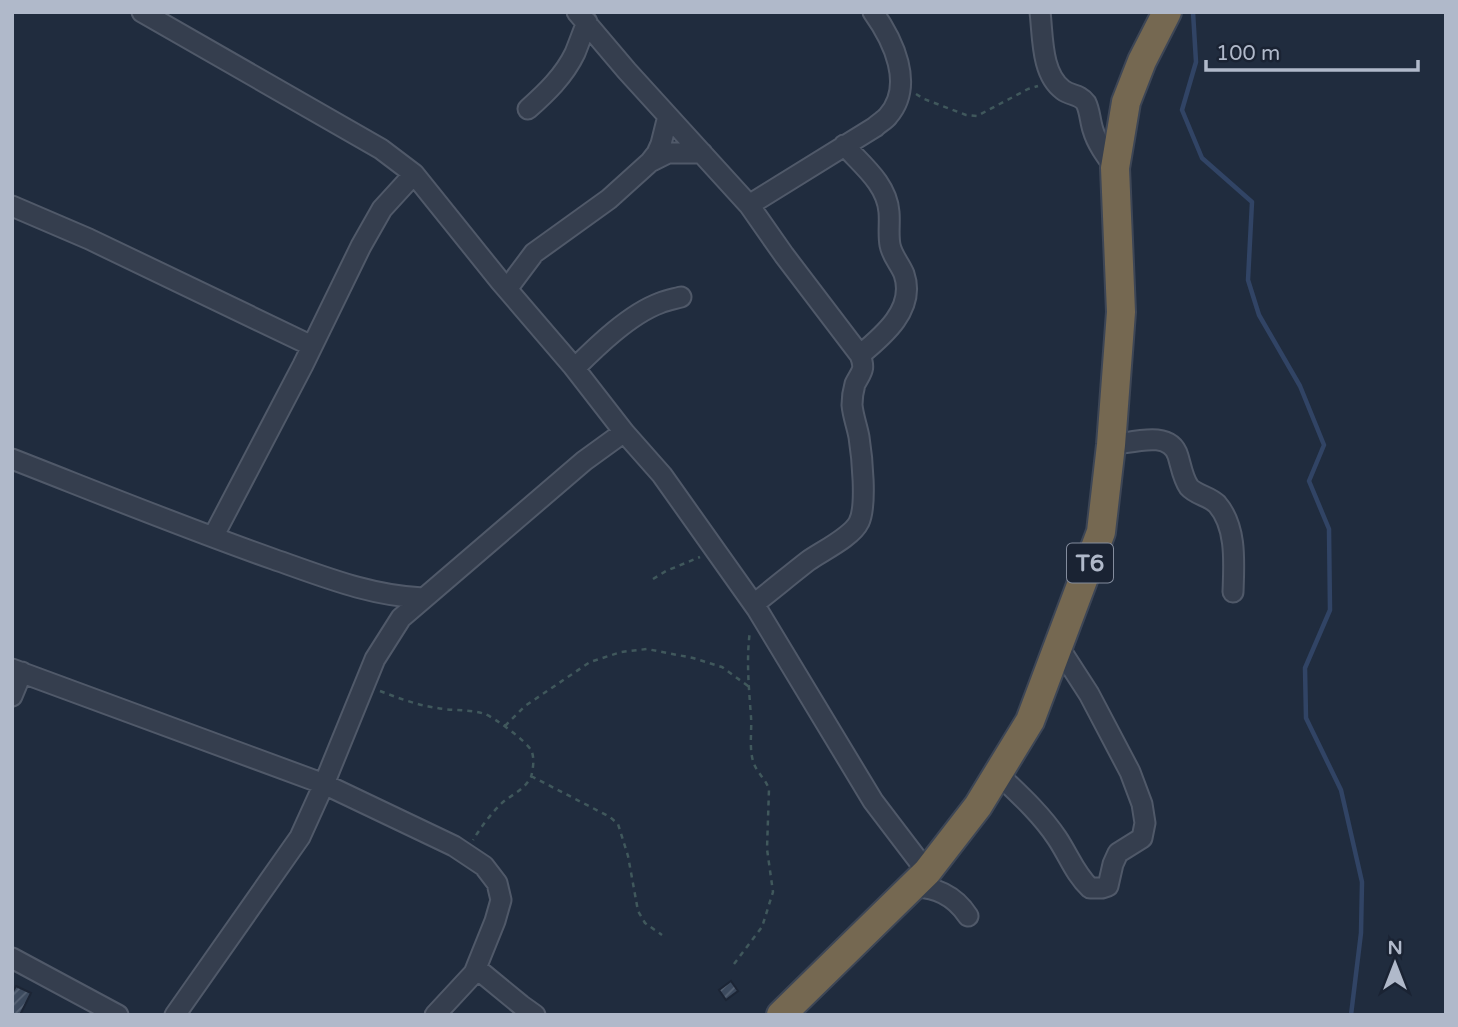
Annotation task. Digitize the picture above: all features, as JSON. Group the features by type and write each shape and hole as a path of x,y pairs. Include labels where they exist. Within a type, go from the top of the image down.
{"highway":[{"name":"T6","path":"781,1015 918,880 978,807 1030,721 1101,532 1121,312 1115,168 1126,102 1142,61 1165,15"}],"street":[{"path":"142,12 381,149 414,174 662,475 755,607 873,801 920,887 948,896 962,907 968,916"},
{"path":"749,205 875,127 894,107 901,73 892,44 873,12"},
{"path":"1040,12 1045,54 1054,80 1063,90 1084,100 1094,133 1115,168"},
{"path":"528,109 546,94 575,54 582,17"},
{"path":"582,17 749,205 860,355 863,369 855,386 852,405 862,470 859,522 851,532 808,562 755,607"},
{"path":"507,289 534,253 609,199 650,162 661,144 668,116"},
{"path":"844,145 878,183 886,198 891,250 906,284 906,296 900,313 880,338 860,355"},
{"path":"650,162 668,153 702,153"},
{"path":"213,537 361,246 382,209 414,174"},
{"path":"12,206 89,239 312,346"},
{"path":"575,368 613,332 638,315 658,304 681,297"},
{"path":"175,1015 300,837 375,659 401,618 584,461 624,432"},
{"path":"1111,445 1158,440 1171,444 1177,451 1188,486 1217,505 1229,526 1232,536 1233,592"},
{"path":"12,459 213,537 374,593 423,598"},
{"path":"374,593 390,611 393,629"},
{"path":"998,775 1031,805 1058,839 1080,879 1090,888 1108,886 1118,853 1142,838 1145,823 1142,804 1130,772 1089,694 1058,646"},
{"path":"12,696 17,671 324,784 454,845 484,866 497,883 500,900 495,921 474,973 435,1015"},
{"path":"12,958 118,1015"},
{"path":"476,968 535,1015"}],"path":[{"path":"900,83 924,99 966,115 977,116 1028,89 1054,80"},
{"path":"653,579 714,551"},
{"path":"734,964 762,927 773,892 767,849 770,796 766,781 757,770 751,754 748,655 755,607"},
{"path":"505,726 526,706 590,662 621,652 647,649 693,658 722,667 748,686"},
{"path":"364,685 400,699 436,708 486,715 505,726 532,751 531,776 523,788 502,803 488,819 466,853"},
{"path":"531,776 610,817 618,824 632,869 638,911 645,923 662,935"}],"building":[{"path":"731,981 738,991 726,1000 719,990"},
{"path":"16,986 31,993 20,1015 12,1015 12,993"}],"waterway":[{"path":"1193,12 1196,62 1182,110 1202,158 1252,202 1248,280 1259,315 1300,386 1324,445 1309,481 1329,529 1330,610 1305,668 1306,718 1341,790 1362,882 1361,933 1351,1015"}]}
